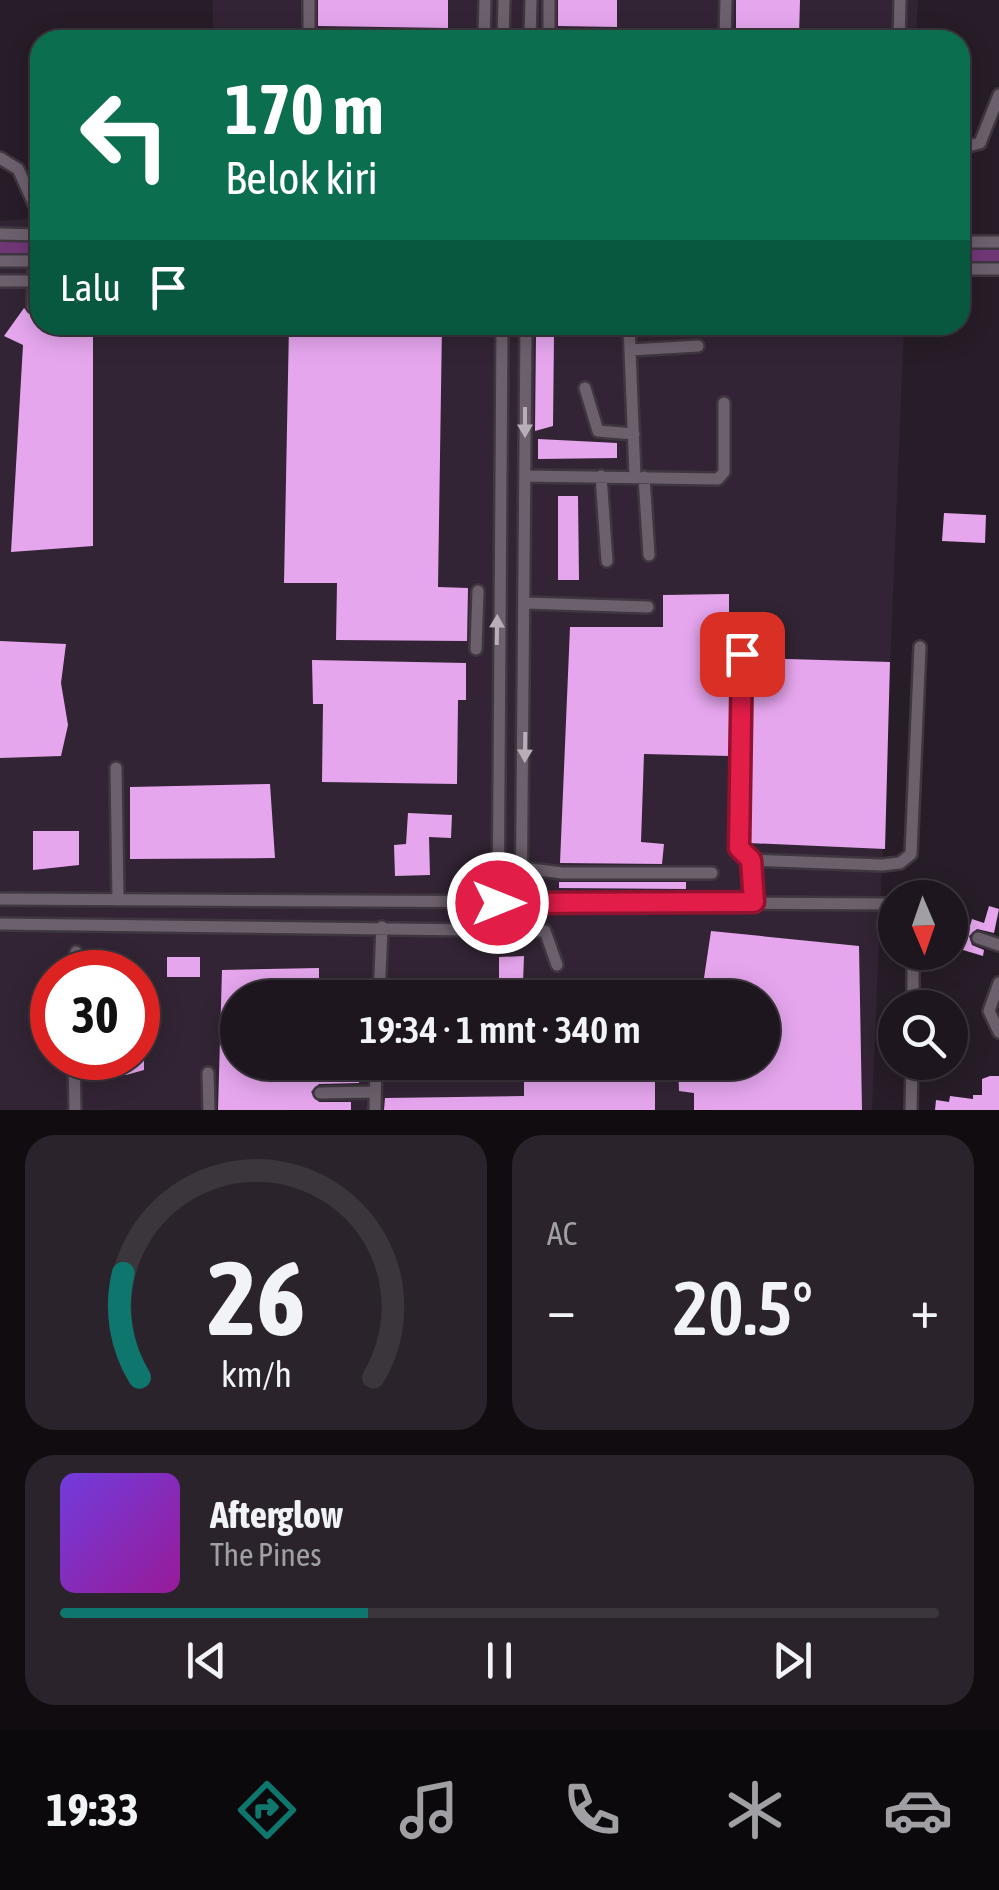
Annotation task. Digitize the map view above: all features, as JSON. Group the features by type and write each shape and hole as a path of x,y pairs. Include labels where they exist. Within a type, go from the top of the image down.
{"street":[{"path":"309,0 309,30"},
{"path":"484,30 485,0"},
{"path":"504,0 504,30"},
{"path":"530,30 531,0"},
{"path":"549,0 549,30"},
{"path":"725,30 726,0"},
{"path":"898,30 900,0"},
{"path":"970,146 980,143 999,94"},
{"path":"0,158 18,170 30,196"},
{"path":"0,234 30,235"},
{"path":"970,242 999,242"},
{"path":"0,260 30,261"},
{"path":"970,269 999,270"},
{"path":"0,282 30,280"},
{"path":"498,931 502,335"},
{"path":"521,931 526,335"},
{"path":"630,335 634,434 648,555"},
{"path":"631,350 698,346"},
{"path":"585,388 598,431 634,434"},
{"path":"525,476 722,476 724,403"},
{"path":"601,476 607,561"},
{"path":"476,648 478,591"},
{"path":"526,603 648,607"},
{"path":"742,654 739,848 751,860 808,866 882,865 907,860 920,648"},
{"path":"116,768 118,900"},
{"path":"751,860 754,902"},
{"path":"523,868 582,874 712,872"},
{"path":"0,899 878,904"},
{"path":"0,924 545,931 557,965"},
{"path":"380,980 382,927"},
{"path":"978,938 999,945"},
{"path":"999,982 989,1011 999,1032"},
{"path":"208,1072 209,1110"},
{"path":"74,1080 75,1110"},
{"path":"375,1080 375,1110"},
{"path":"912,1080 912,1110"},
{"path":"320,1092 375,1092"}],"shaded area":[{"path":"213,0 918,0 916,30 213,30"},
{"path":"30,219 30,335 904,335 881,880 878,880 872,1110 0,1110 0,221"}],"building":[{"path":"318,0 448,0 448,28 318,26"},
{"path":"558,0 617,0 617,27 558,26"},
{"path":"736,0 800,0 799,30 736,30"},
{"path":"24,308 30,314 30,335 93,335 93,546 11,552 23,345 4,336"},
{"path":"289,335 442,335 438,587 468,588 467,641 336,640 337,583 284,583"},
{"path":"536,335 554,335 553,426 535,431"},
{"path":"538,439 617,443 617,458 538,459"},
{"path":"558,496 578,496 579,580 558,580"},
{"path":"944,513 986,515 985,543 942,541"},
{"path":"729,594 729,756 644,754 641,842 664,844 662,864 560,863 570,627 663,627 663,595"},
{"path":"0,641 66,644 61,683 68,725 61,756 0,758"},
{"path":"751,658 890,662 885,849 748,843"},
{"path":"312,660 466,663 466,700 458,700 457,784 322,782 323,704 313,704"},
{"path":"270,784 275,858 130,859 130,787"},
{"path":"408,813 452,815 451,838 429,837 430,875 395,876 394,845 406,844"},
{"path":"33,831 79,831 79,865 33,870"},
{"path":"559,882 686,882 686,889 559,888"},
{"path":"989,906 999,909 994,933 977,929 969,936 972,945 984,950 983,956 968,952 968,933 972,919 984,923"},
{"path":"711,931 859,946 862,1110 694,1110 694,1093 679,1091 679,1080 780,1080 780,980 704,980"},
{"path":"524,956 523,980 499,980 499,957"},
{"path":"167,957 200,957 200,977 167,977"},
{"path":"319,968 319,980 222,980 222,970"},
{"path":"220,1040 220,1080 359,1080 319,1084 311,1092 319,1102 351,1102 351,1110 218,1110"},
{"path":"999,1076 999,1110 935,1110 936,1100 949,1102 950,1096 973,1099 973,1095 982,1095 982,1079"},
{"path":"524,1080 655,1080 655,1110 384,1110 385,1098 524,1096"}],"waterway":[{"path":"0,246 30,246"},
{"path":"970,255 999,255"}],"route":[{"path":"498,903 754,902 751,860 739,848 742,654"}]}
